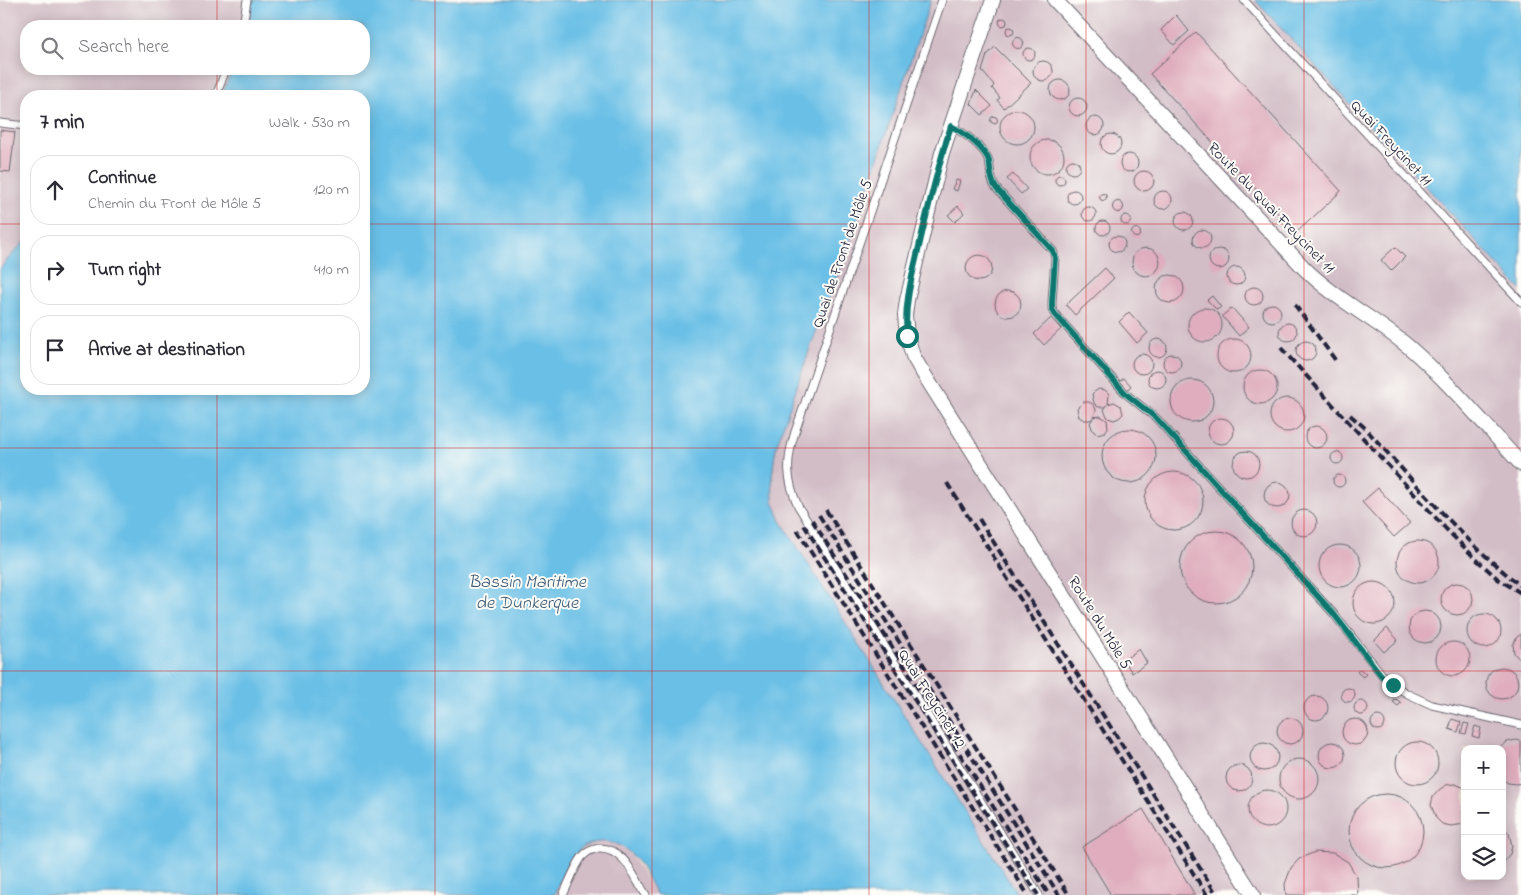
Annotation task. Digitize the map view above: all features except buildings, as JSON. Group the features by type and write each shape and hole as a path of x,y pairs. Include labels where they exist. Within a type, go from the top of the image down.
{"street":[{"name":"Route du Môle 5","path":"993,0 939,162 906,308 907,336 913,356 920,368 1253,895"},
{"name":"Route du Quai Freycinet 11","path":"1055,0 1304,268 1331,292 1395,335 1424,361 1521,464"}],"lane":[{"path":"244,20 247,0"},
{"name":"Quai de Front de Môle 5","path":"804,516 793,494 788,473 790,449 942,0"},
{"name":"Quai Freycinet 11","path":"1244,0 1521,302"},
{"path":"218,90 224,75"},
{"path":"0,122 20,125"},
{"path":"951,126 964,133 985,153 996,188 1053,251 1055,258 1052,306 1055,314 1126,394 1156,418 1333,613 1387,681 1408,694 1432,705 1521,725"},
{"name":"Quai Freycinet 12","path":"804,516 1039,895"},
{"path":"564,895 584,854 592,850 606,849 620,855 646,895"}],"shaded area":[{"path":"0,0 252,0 249,20 20,20 20,75 230,75 224,90 20,90 20,246 0,269"},
{"path":"931,0 1255,0 1521,290 1521,895 1018,895 781,521 773,501 772,475 776,447 853,232"},
{"path":"596,842 618,845 629,853 657,895 554,895 571,859 582,847"}],"water":[{"name":"Bassin Maritime de Dunkerque","path":"252,0 931,0 853,232 776,447 772,475 773,501 781,521 1018,895 657,895 630,853 617,845 602,842 587,845 571,858 554,895 0,895 0,269 20,246 20,395 370,395 370,90 224,90 230,75 370,75 370,20 249,20"},
{"path":"1255,0 1521,0 1521,290"}],"railway":[{"path":"1295,305 1336,361"},
{"path":"1281,348 1446,529 1498,579 1521,593"},
{"path":"1350,415 1363,426 1459,530 1521,586"},
{"path":"947,483 1207,895"},
{"path":"826,510 1069,895"},
{"path":"819,515 1059,895"},
{"path":"979,519 1217,895"},
{"path":"812,520 1049,895"},
{"path":"804,525 1038,895"},
{"path":"797,530 1028,895"}],"route":[{"path":"907,336 906,308 908,292 939,162 951,126 964,133 985,153 993,184 1053,251 1055,258 1052,309 1055,314 1126,394 1156,418 1333,613 1381,675 1393,685"}]}
